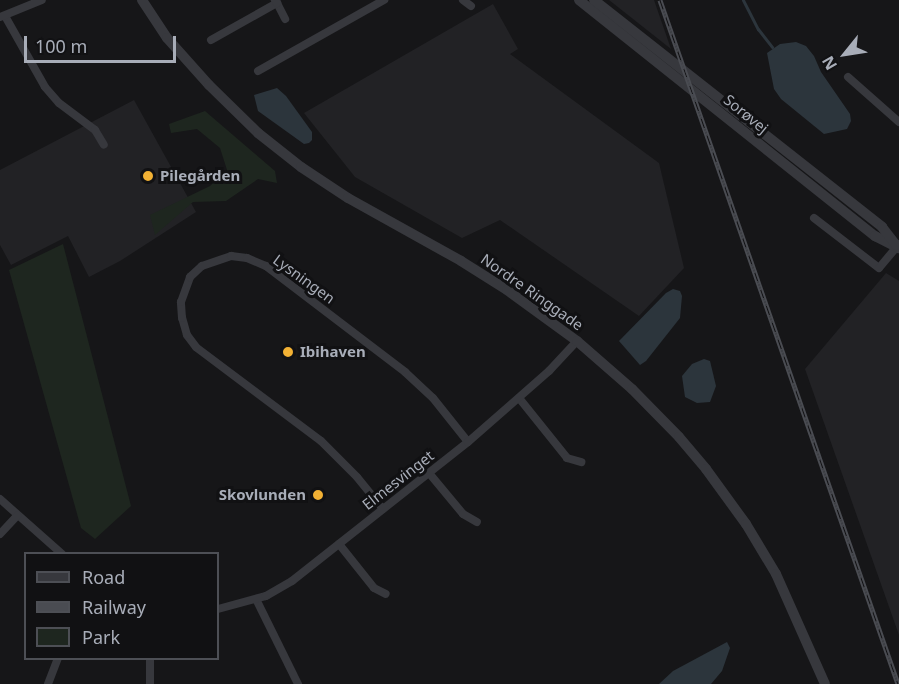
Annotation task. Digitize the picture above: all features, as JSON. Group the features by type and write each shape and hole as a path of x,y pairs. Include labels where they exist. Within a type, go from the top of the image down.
{"street":[{"path":"42,0 2,17 45,87 60,103 95,130 104,145"},
{"name":"Nordre Ringgade","path":"142,0 167,38 209,85 258,133 301,167 348,198 461,261 577,341 640,397 706,469 746,524 776,574 825,684"},
{"path":"258,71 384,0"},
{"path":"463,0 471,6"},
{"name":"Sorøvej","path":"579,0 874,236 898,246"},
{"name":"Sorøvej","path":"594,0 882,227 898,246"},
{"path":"211,40 276,2 285,19"},
{"path":"848,77 899,122"},
{"path":"814,218 879,268 898,246"},
{"name":"Lysningen","path":"383,509 357,477 321,441 196,347 183,321 181,302 190,277 202,266 231,256 247,258 266,266 405,372 433,398 468,442"},
{"name":"Elmesvinget","path":"219,609 256,599 292,581 468,442 549,371 577,341"},
{"path":"519,398 567,458 581,462"},
{"path":"429,472 463,514 477,522"},
{"path":"0,499 60,552"},
{"path":"0,534 17,516"},
{"path":"339,544 374,588 386,594"},
{"path":"256,599 298,684"},
{"path":"48,684 57,660"},
{"path":"150,660 150,684"}],"shaded area":[{"path":"609,0 654,0 671,49"},
{"path":"493,4 518,49 510,54 659,163 684,268 639,316 500,220 462,238 355,177 304,113"},
{"path":"796,42 806,46 814,56 821,72 850,114 851,121 847,129 824,134 781,99 774,89 767,53 780,44"},
{"path":"277,88 286,96 312,132 312,140 309,143 304,144 258,111 254,95"},
{"path":"134,100 196,212 120,261 89,277 68,236 11,265 0,245 0,170"},
{"path":"886,273 899,281 899,635 805,369"},
{"path":"673,289 680,291 682,296 680,318 646,361 640,365 619,341 666,293"},
{"path":"704,359 710,361 716,386 710,402 697,403 685,397 682,376 692,364"},
{"path":"727,642 730,648 722,671 711,684 659,684 673,671"}],"green space":[{"path":"205,111 275,171 277,183 258,179 226,201 193,202 155,235 150,215 210,186 227,170 220,148 197,129 171,133 169,124"},
{"path":"63,244 131,506 95,539 81,528 9,270"}],"waterway":[{"path":"743,0 758,29 772,47"}],"railway":[{"path":"660,0 898,684"}],"place":[{"name":"Pilegården","path":"148,176"},
{"name":"Ibihaven","path":"288,352"},
{"name":"Skovlunden","path":"318,495"}]}
